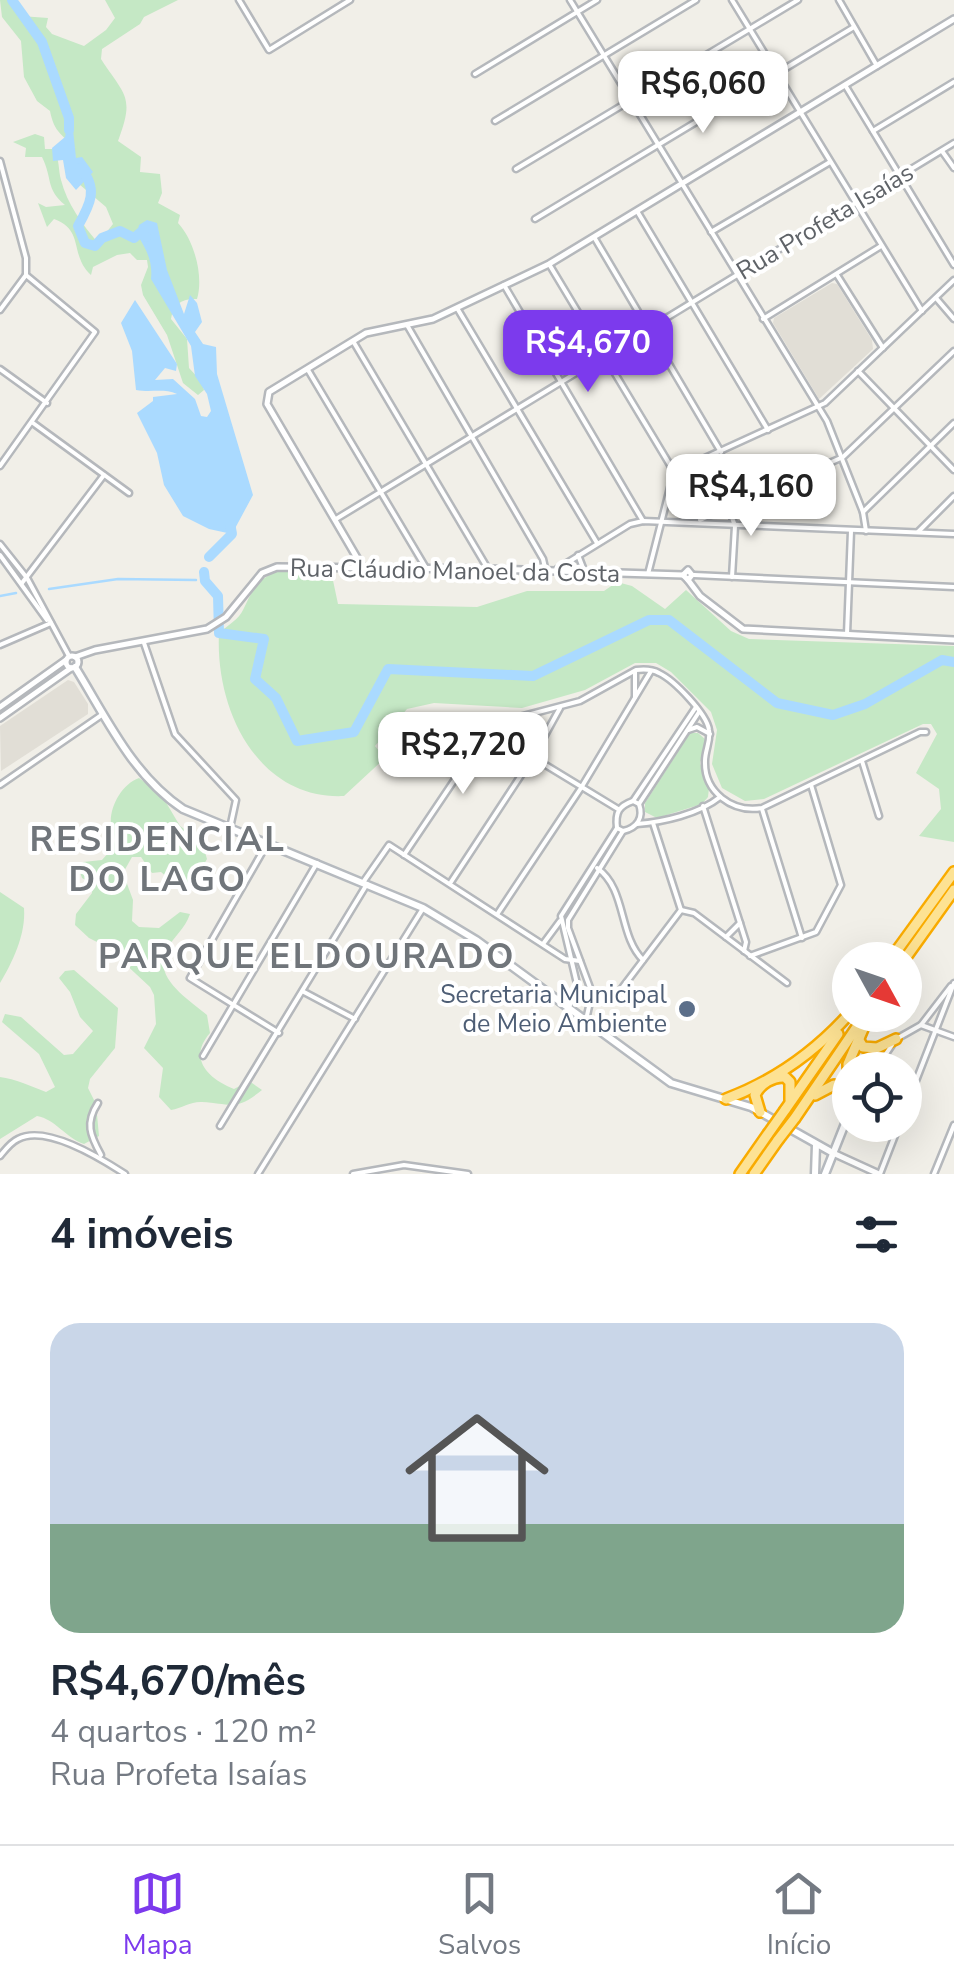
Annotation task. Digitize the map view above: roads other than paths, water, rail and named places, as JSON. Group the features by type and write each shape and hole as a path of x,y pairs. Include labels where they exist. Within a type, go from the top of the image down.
{"highway":[{"path":"903,942 954,872"},
{"path":"917,942 954,890"},
{"path":"726,1099 815,1050 832,1032"},
{"path":"740,1174 838,1032"},
{"path":"754,1174 856,1032"},
{"path":"854,1052 861,1032"},
{"path":"858,1039 872,1049 896,1038"},
{"path":"743,1104 762,1085 785,1077 792,1086 787,1107"},
{"path":"802,1108 820,1090 832,1085"},
{"path":"743,1092 743,1104"},
{"path":"755,1095 760,1112"}],"main road":[{"path":"73,667 134,762 157,790 195,815 423,908 476,940 671,1083 743,1104 833,1153"},
{"path":"816,1144 832,1139"},
{"path":"825,1174 837,1142"},
{"path":"815,1174 816,1144"}],"street":[{"path":"240,0 269,50 350,0"},
{"path":"570,0 827,421 863,512 866,531"},
{"path":"475,74 597,0"},
{"path":"495,121 696,0"},
{"path":"732,0 922,311"},
{"path":"516,169 798,0"},
{"path":"840,0 876,66"},
{"path":"363,568 266,404 269,392 378,328 406,325 457,308 549,264 954,19"},
{"path":"535,218 854,27"},
{"path":"873,131 954,82"},
{"path":"845,85 954,266"},
{"name":"Rua Profeta Isaías","path":"336,518 954,143"},
{"path":"942,150 954,168"},
{"path":"0,161 26,258 26,275 0,310"},
{"path":"711,232 830,162"},
{"path":"636,212 769,430"},
{"path":"594,237 721,452"},
{"path":"763,319 881,246"},
{"path":"549,264 674,472 648,574"},
{"path":"836,274 883,348"},
{"path":"0,466 95,336 92,326 26,275"},
{"path":"674,472 829,400 954,280"},
{"path":"504,286 643,521"},
{"path":"936,298 954,319"},
{"path":"457,308 597,543"},
{"path":"406,325 548,573 630,524 643,521 707,520 735,526 954,534"},
{"path":"353,341 488,569"},
{"path":"707,520 728,506 843,457 954,351"},
{"path":"0,368 48,403"},
{"path":"306,368 426,568"},
{"path":"858,371 954,470"},
{"path":"33,423 130,493"},
{"path":"863,512 954,424"},
{"path":"22,583 104,475"},
{"path":"918,532 954,496"},
{"path":"728,506 735,526 732,576"},
{"path":"847,634 851,531"},
{"path":"0,544 27,578 50,624"},
{"path":"0,555 70,658 78,662 0,718"},
{"path":"578,555 585,573"},
{"name":"Rua Cláudio Manoel da Costa","path":"70,658 207,629 226,617 262,573 277,567 732,576 954,587"},
{"path":"689,577 700,596 743,629 954,640"},
{"path":"0,645 50,624"},
{"path":"144,641 175,734 236,800 230,828"},
{"path":"0,708 70,658"},
{"path":"634,702 636,670"},
{"path":"404,855 488,730 504,721 580,702 636,670 652,670 664,676 698,709 710,734 706,771 711,786 720,797 739,808 762,808 926,732"},
{"path":"498,913 581,788 652,670"},
{"path":"450,883 533,757 560,708"},
{"path":"488,730 618,809 636,803 698,709"},
{"path":"637,824 640,817 636,803 698,709"},
{"path":"0,784 104,713"},
{"path":"542,714 550,728"},
{"path":"504,721 509,742"},
{"path":"684,733 693,726 710,734"},
{"path":"862,761 879,816"},
{"path":"750,956 816,932 842,885 811,785"},
{"path":"543,944 624,832 637,824 653,823 720,797"},
{"path":"704,806 746,942 744,951"},
{"path":"762,808 802,938"},
{"path":"585,1021 592,1002 589,984 568,920 617,828 618,809"},
{"path":"640,817 653,823 681,910"},
{"path":"617,828 624,832"},
{"path":"267,844 190,978 279,1034"},
{"path":"220,1126 279,1034 388,845 572,962 580,961"},
{"path":"203,1056 317,863"},
{"path":"596,868 612,883 632,944 643,960"},
{"path":"258,1174 423,908"},
{"path":"681,910 694,913 787,983"},
{"path":"616,996 681,910"},
{"path":"560,921 577,991 568,1008"},
{"path":"726,938 740,923"},
{"path":"559,954 576,950"},
{"path":"766,968 767,950"},
{"path":"922,1024 954,983"},
{"path":"922,1066 954,983"},
{"path":"577,991 592,1002"},
{"path":"304,992 355,1020"},
{"path":"922,1025 954,1037"},
{"path":"887,1052 896,1038 908,1032"},
{"path":"98,1103 89,1125 103,1160"},
{"path":"934,1174 954,1125"},
{"path":"0,1156 18,1138 56,1140 125,1174"},
{"path":"833,1153 879,1174 892,1142"},
{"path":"353,1174 404,1165 468,1174"}],"water":[{"path":"69,118 76,158 82,157 93,172 76,190 66,178 63,160 53,161 52,148 65,137"},
{"path":"147,220 157,223 167,270 184,314 190,295 197,303 202,322 195,332 203,344 216,347 217,374 253,495 232,534 209,529 183,516 164,485 157,453 137,413 153,397 177,394 136,390 132,351 121,323 135,300 177,364 176,371 165,368 155,380 173,379 195,399 201,416 207,417 211,411 207,394 195,376 191,346 151,279 150,261 137,234 139,225"}],"waterway":[{"path":"12,0 42,42 69,118 69,130"},
{"path":"80,168 91,190 78,226 85,243 95,246 102,238 120,231 134,238 141,232 146,237"},
{"path":"209,557 232,534 230,523"},
{"path":"204,572 205,581 218,596 219,633 264,639 255,679 276,698 297,741 354,732 388,669 533,676 649,620 669,620 777,703 833,715 865,704 942,660 954,662"},
{"path":"49,589 118,579 196,580"},
{"path":"0,596 16,593"}],"place":[{"name":"Secretaria Municipal de Meio Ambiente","path":"687,1009"}],"district":[{"name":"RESIDENCIAL DO LAGO","path":"158,859"},
{"name":"PARQUE ELDOURADO","path":"307,956"}]}
